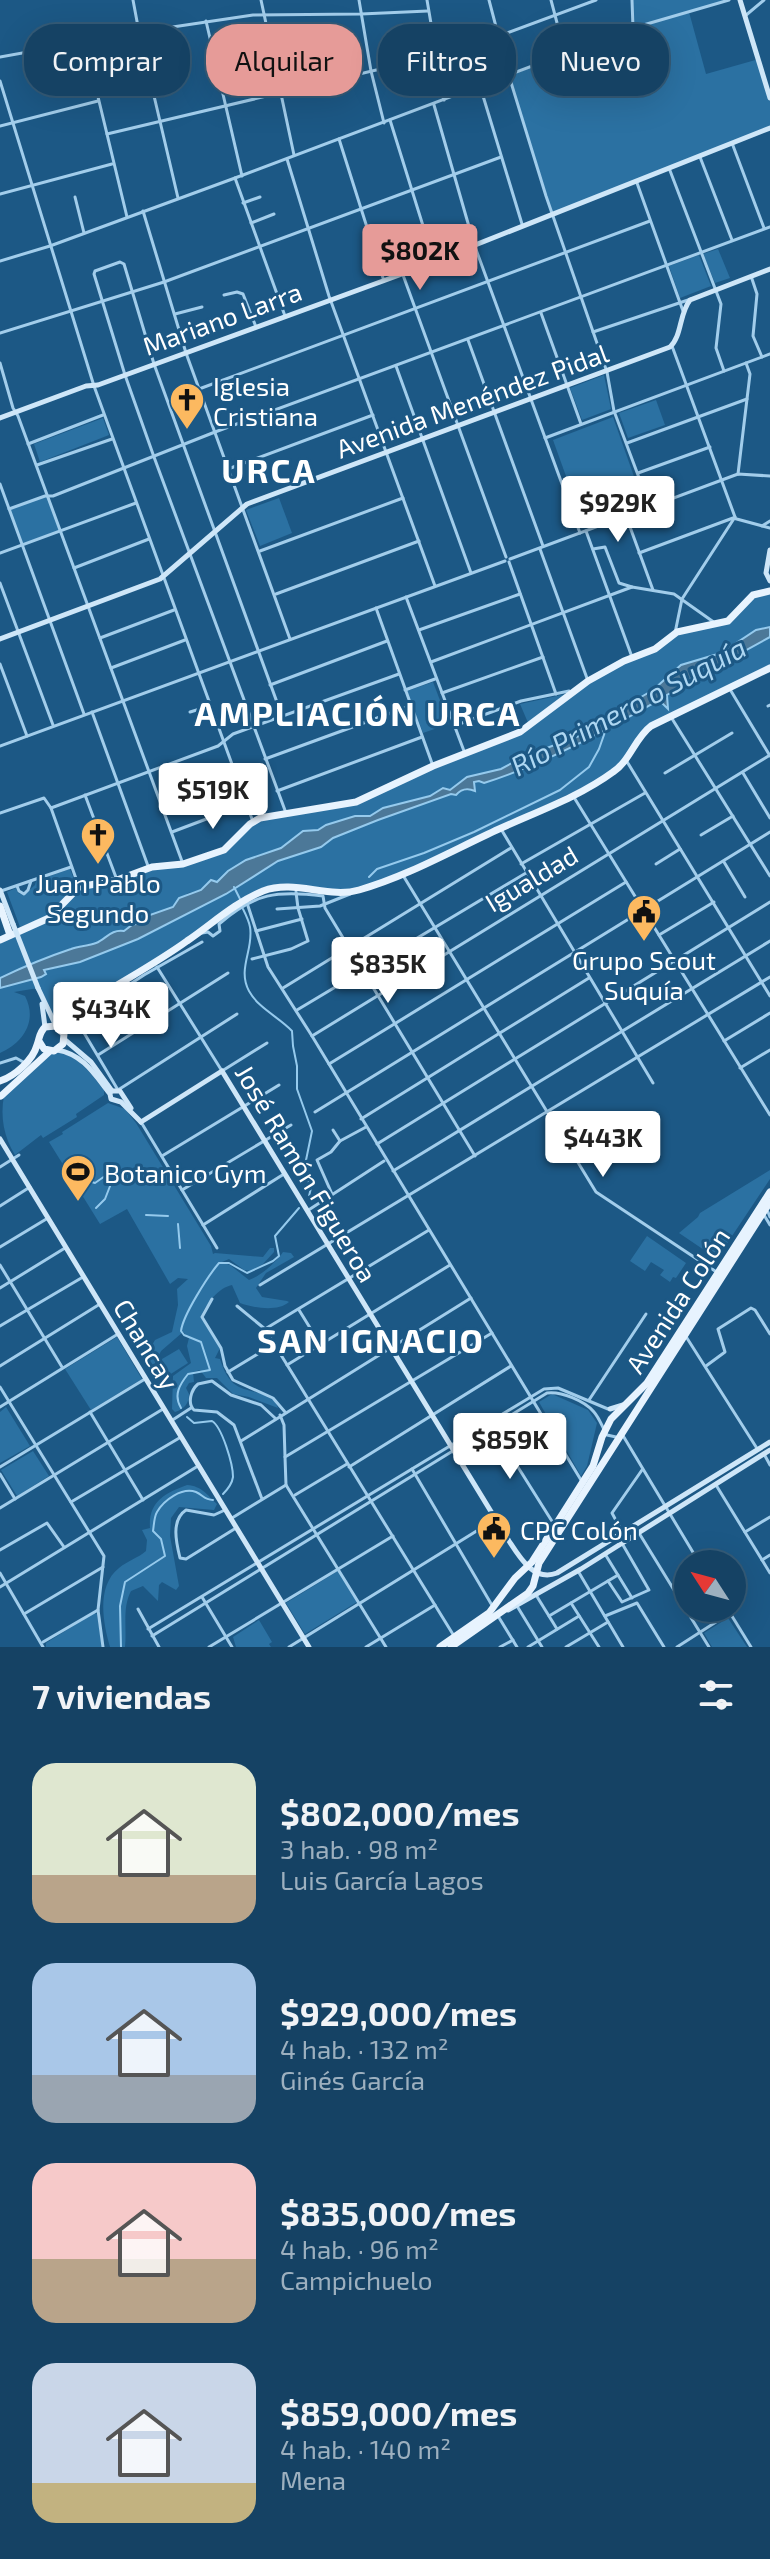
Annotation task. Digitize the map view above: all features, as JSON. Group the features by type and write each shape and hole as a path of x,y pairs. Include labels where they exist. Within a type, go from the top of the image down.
{"main road":[{"path":"740,0 768,78 770,98"},
{"name":"Mariano Larra","path":"0,418 384,281 770,128"},
{"path":"672,346 683,311 693,298 770,269"},
{"name":"Avenida Menéndez Pidal","path":"0,639 163,578 242,506 672,346"},
{"path":"770,550 766,573 770,581"},
{"path":"0,940 49,918 79,887 117,880 148,868 183,864 224,850 253,821 356,802 433,766 525,729 588,681 632,657 655,649 675,633 728,621 753,595 770,591"},
{"path":"0,1081 8,1078 34,1053 40,1031 45,1027 58,1027 74,1012 156,965 220,916 264,891 280,887 357,891 401,874 573,795 611,774 646,730 770,668"},
{"path":"0,890 6,923 64,1039 91,1062 141,1122"},
{"path":"0,906 10,935"},
{"path":"38,988 45,1027"},
{"path":"0,1097 64,1039"},
{"path":"39,1041 44,1049 71,1053 115,1092"},
{"path":"141,1122 222,1071"},
{"name":"José Ramón Figueroa","path":"222,1071 451,1448 531,1570"},
{"path":"0,1089 0,1097"},
{"path":"115,1092 111,1099 121,1102 141,1122"},
{"path":"0,1132 7,1149"},
{"name":"Chancay","path":"0,1139 16,1157 30,1187 83,1277 309,1647"},
{"name":"Avenida Colón","path":"496,1612 517,1576 531,1570 542,1557 620,1422 685,1335 770,1192"},
{"name":"Avenida Colón","path":"440,1647 456,1644 496,1612 522,1601 532,1588 531,1570 595,1462 604,1431 620,1422 624,1405 647,1383 721,1274 767,1214 770,1202"},
{"path":"531,1570 549,1576 554,1574 770,1442"},
{"path":"510,1586 522,1601 536,1595 767,1452"}],"street":[{"path":"133,0 138,24"},
{"path":"261,0 265,24"},
{"path":"359,0 384,123"},
{"path":"427,0 430,24"},
{"path":"489,0 495,24"},
{"path":"551,0 557,24"},
{"path":"516,31 596,0"},
{"path":"632,0 633,24"},
{"path":"647,24 729,0"},
{"path":"745,16 764,0"},
{"path":"188,24 263,14 428,11"},
{"path":"206,21 242,176"},
{"path":"0,57 24,53"},
{"path":"362,73 378,70"},
{"path":"0,81 94,386 253,821"},
{"path":"97,96 127,217"},
{"path":"154,96 178,198"},
{"path":"107,134 262,96"},
{"path":"280,96 294,155"},
{"path":"443,96 444,100"},
{"path":"0,261 50,246 454,96"},
{"path":"483,96 522,226"},
{"path":"515,96 607,372 614,411 650,507"},
{"path":"0,126 98,101"},
{"path":"433,104 474,244 545,438 583,532 593,549 632,657"},
{"path":"390,120 434,261"},
{"path":"339,139 384,281"},
{"path":"732,143 764,228"},
{"path":"700,156 732,240"},
{"path":"0,333 164,282 501,157"},
{"path":"287,158 331,300 435,586"},
{"path":"0,194 113,164"},
{"path":"669,168 721,307 716,348 724,371"},
{"path":"235,178 285,316"},
{"path":"636,181 683,311"},
{"path":"75,197 84,233"},
{"path":"243,203 260,197"},
{"path":"143,211 186,353 290,639"},
{"path":"251,223 274,214"},
{"path":"199,389 650,221"},
{"path":"9,509 124,470 215,432 770,227"},
{"path":"282,716 154,364 123,262 94,273 154,457 286,813"},
{"path":"402,274 556,694"},
{"path":"751,276 757,294 753,336 762,357"},
{"path":"224,295 243,294 256,327"},
{"path":"593,332 693,298"},
{"path":"175,314 202,307"},
{"path":"541,313 581,424"},
{"path":"468,340 588,681"},
{"path":"672,346 735,517"},
{"path":"545,438 770,354"},
{"path":"0,363 183,864"},
{"path":"738,474 750,374 746,363"},
{"path":"396,366 471,573"},
{"path":"627,443 747,399"},
{"path":"28,444 104,415"},
{"path":"228,469 373,415"},
{"path":"37,465 113,438"},
{"path":"638,473 710,447"},
{"path":"0,746 738,474 770,476"},
{"path":"0,484 84,714"},
{"path":"259,551 403,498"},
{"path":"0,553 136,503"},
{"path":"626,516 653,590"},
{"path":"675,633 682,599 735,517"},
{"path":"639,553 735,517 770,528"},
{"path":"762,526 770,521"},
{"path":"74,568 149,539"},
{"path":"275,594 419,541"},
{"path":"593,549 605,547 619,583 674,594 717,624"},
{"path":"0,583 53,726"},
{"path":"431,662 632,587"},
{"path":"419,630 520,594"},
{"path":"406,596 465,754"},
{"path":"376,608 433,766"},
{"path":"100,638 174,610"},
{"path":"111,668 185,640"},
{"path":"270,685 387,641"},
{"path":"442,693 543,657"},
{"path":"0,664 27,736"},
{"path":"51,808 218,746 233,734 399,674"},
{"path":"405,690 437,679"},
{"path":"729,688 770,755"},
{"path":"454,726 521,701 573,691"},
{"path":"190,712 210,706"},
{"path":"265,759 410,706"},
{"path":"92,712 148,868"},
{"path":"671,716 770,876"},
{"path":"665,773 732,733"},
{"path":"277,791 422,737"},
{"name":"Igualdad","path":"312,1036 770,755"},
{"path":"625,759 770,996"},
{"path":"742,772 770,818"},
{"path":"161,802 235,775"},
{"path":"521,864 645,793"},
{"path":"85,795 117,880"},
{"path":"573,795 770,1115"},
{"path":"0,813 44,798 51,808 79,887"},
{"path":"172,832 246,804"},
{"path":"701,835 733,816"},
{"path":"500,828 653,1083"},
{"path":"315,1112 770,832"},
{"path":"283,988 511,848"},
{"path":"656,864 680,849"},
{"path":"724,862 745,897"},
{"path":"0,890 71,867"},
{"path":"297,1010 526,873"},
{"path":"401,874 599,1196 721,1274"},
{"path":"17,886 24,894 31,881"},
{"path":"329,1064 626,882"},
{"path":"277,909 325,905 357,891"},
{"path":"252,959 291,949 308,941 296,892"},
{"path":"196,934 208,932 213,936 218,932 219,924 242,905 268,894 296,892 323,896 349,947 475,1156"},
{"path":"659,935 714,902"},
{"path":"377,1144 770,902"},
{"path":"242,905 256,931 262,955 583,1483"},
{"path":"218,932 215,926 220,916"},
{"path":"256,931 302,919"},
{"path":"393,1171 770,941"},
{"path":"202,942 156,965 77,1021 98,1055 115,1092 237,1014"},
{"name":"José Ramón Figueroa","path":"156,965 222,1071"},
{"path":"98,1055 228,973"},
{"path":"361,1119 590,977"},
{"path":"260,1285 770,977"},
{"path":"724,1041 770,1013"},
{"path":"222,1071 267,1043"},
{"path":"740,1068 770,1050"},
{"path":"0,1063 18,1058 25,1063"},
{"path":"162,1156 279,1085"},
{"path":"141,1122 217,1248"},
{"path":"182,1190 291,1125"},
{"path":"332,1194 316,1162 340,1141 366,1127"},
{"path":"333,1130 340,1141"},
{"path":"0,1167 16,1157"},
{"path":"307,1211 386,1160"},
{"path":"203,1225 284,1174"},
{"path":"0,1206 30,1187"},
{"path":"767,1214 770,1225"},
{"path":"0,1247 48,1218"},
{"path":"265,1329 429,1230"},
{"path":"0,1288 66,1247"},
{"path":"0,1265 62,1367"},
{"path":"287,1365 450,1265"},
{"path":"0,1326 83,1277"},
{"path":"241,1441 471,1298"},
{"path":"212,1299 202,1317 221,1348 228,1372 236,1383 273,1398 284,1425 286,1485 386,1647"},
{"path":"0,1366 100,1304"},
{"path":"237,1306 265,1329 456,1644"},
{"path":"706,1366 725,1352 718,1329 751,1308 770,1334"},
{"path":"299,1309 320,1344"},
{"path":"589,1400 646,1314"},
{"path":"285,1457 492,1333"},
{"path":"0,1407 118,1334"},
{"path":"685,1335 758,1450"},
{"path":"228,1372 274,1344"},
{"path":"294,1495 348,1466 511,1366"},
{"path":"0,1467 145,1379"},
{"path":"191,1408 192,1392 198,1384 212,1381 231,1395 261,1405 275,1418"},
{"path":"0,1387 104,1556 98,1610 103,1647"},
{"path":"148,1629 317,1534 415,1474 489,1421 544,1389 554,1387 589,1400 620,1422 642,1469 691,1550"},
{"path":"152,1636 314,1529 412,1469 492,1427 547,1393 557,1393 590,1408 611,1437 620,1422"},
{"path":"171,1421 191,1408"},
{"path":"191,1408 217,1412 234,1425 262,1499"},
{"path":"0,1508 163,1409"},
{"path":"90,1412 143,1500"},
{"path":"489,1421 555,1527"},
{"path":"71,1502 181,1437"},
{"path":"767,1452 770,1465"},
{"path":"0,1587 198,1466"},
{"path":"412,1469 517,1647"},
{"path":"608,1581 622,1602 649,1589 612,1513 642,1469"},
{"path":"0,1474 15,1499"},
{"path":"231,1519 286,1485"},
{"path":"716,1485 770,1573"},
{"path":"225,1510 214,1515 186,1510 179,1516 176,1524 180,1558 186,1559 236,1528"},
{"path":"745,1532 770,1517"},
{"path":"289,1647 496,1519"},
{"path":"0,1550 47,1523 64,1548"},
{"path":"639,1533 709,1647"},
{"path":"209,1647 393,1536"},
{"path":"605,1554 632,1598"},
{"path":"762,1560 770,1555"},
{"path":"24,1614 103,1567"},
{"path":"578,1571 623,1647"},
{"path":"0,1573 42,1645 98,1610"},
{"path":"549,1616 618,1575"},
{"path":"536,1595 557,1629"},
{"path":"202,1597 232,1647"},
{"path":"522,1601 542,1647"},
{"path":"571,1603 599,1647"},
{"path":"605,1616 635,1603 639,1605 664,1647"},
{"path":"366,1647 435,1605"},
{"path":"138,1609 159,1647"},
{"path":"528,1647 579,1616"},
{"path":"566,1647 608,1622"},
{"path":"677,1647 716,1622"},
{"path":"736,1622 751,1647"},
{"path":"500,1647 513,1640"}],"shaded area":[{"path":"632,0 729,0 689,12 706,74 759,59 770,98 770,128 552,214 515,96 516,73 532,67 532,96 669,96 669,24 633,24"},
{"path":"718,249 730,278 715,283 703,254"},
{"path":"699,255 711,286 680,298 669,266"},
{"path":"604,375 611,409 582,420 570,388"},
{"path":"656,400 665,425 628,438 619,413"},
{"path":"613,417 643,502 584,526 553,440"},
{"path":"103,418 109,435 40,462 34,444"},
{"path":"48,496 60,530 22,544 10,509"},
{"path":"279,498 292,533 260,546 246,510"},
{"path":"770,591 770,627 756,631 721,653 681,665 625,710 595,724 579,736 501,769 467,777 450,790 297,835 281,848 246,860 217,882 211,880 201,890 188,893 173,907 144,922 98,943 45,958 0,978 0,940 46,920 77,889 152,867 183,864 224,850 253,821 356,802 520,732 573,691 655,649 677,632 728,621 751,597"},
{"path":"770,627 770,637 712,669 701,667 687,683 667,695 668,709 659,700 552,756 484,783 474,782 475,791 451,794 333,838 321,847 278,861 226,894 138,939 80,962 44,970 46,974 41,977 0,988 0,978 144,922 147,916 173,907 179,898 201,890 211,880 217,882 246,860 281,848 303,831 318,830 355,816 370,816 383,808 430,796 443,788 450,790 467,777 501,769 579,736 595,724 625,710 681,665 721,653 756,630"},
{"path":"770,637 770,668 651,726 611,774 401,874 357,891 310,888 264,891 92,1000 59,1027 38,988 14,992 25,996 29,1005 29,1022 21,1037 0,1053 0,988 138,939 226,894 278,861 321,847 333,838 378,820 451,794 456,795 459,791 475,790 474,782 484,783 552,756 660,700 668,708 667,695 687,683 702,667 712,669"},
{"path":"433,682 449,724 423,733 407,691"},
{"path":"566,694 529,725 520,704"},
{"path":"70,869 76,884 74,887 46,917 20,927 7,892 16,888 18,893 24,895 36,881"},
{"path":"48,1054 72,1057 84,1066 104,1090 104,1095 76,1114 77,1117 43,1138 41,1135 15,1155 4,1127 4,1096"},
{"path":"108,1103 125,1109 136,1123 213,1254 263,1257 270,1248 274,1248 263,1264 251,1271 244,1270 229,1259 222,1262 249,1280 268,1268 283,1252 291,1253 294,1257 266,1273 256,1288 262,1297 289,1302 279,1307 265,1308 240,1303 232,1285 214,1297 201,1316 220,1348 215,1358 220,1359 231,1380 239,1387 265,1395 278,1408 233,1394 217,1378 206,1378 200,1370 193,1372 194,1382 186,1388 189,1394 187,1403 175,1412 172,1409 173,1376 191,1363 187,1346 189,1338 183,1332 161,1351 150,1373 143,1361 155,1340 172,1332 178,1305 177,1289 188,1279 178,1278 170,1284 127,1209 100,1224 49,1142"},
{"path":"770,1170 770,1179 722,1251 716,1255 710,1254 679,1233 700,1213"},
{"path":"647,1236 686,1263 670,1282 660,1275 664,1270 651,1262 645,1271 630,1261"},
{"path":"117,1337 142,1379 91,1410 65,1369"},
{"path":"179,1349 188,1363 166,1377 157,1362"},
{"path":"552,1394 588,1410 597,1423 587,1466 581,1476 539,1402"},
{"path":"6,1407 30,1446 0,1463 0,1412"},
{"path":"33,1451 49,1476 17,1496 1,1470"},
{"path":"187,1485 200,1489 217,1504 214,1510 179,1507 171,1518 170,1536 179,1586 176,1590 162,1582 158,1601 143,1586 131,1591 126,1611 125,1647 110,1647 103,1605 107,1585 119,1568 146,1551 147,1540 142,1530 150,1528 155,1505 165,1495"},
{"path":"338,1571 357,1602 305,1634 286,1603"},
{"path":"97,1614 102,1647 46,1647 46,1643"},
{"path":"259,1620 272,1642 269,1644 271,1647 236,1647 233,1637"},
{"path":"722,1622 731,1622 747,1647 712,1647 704,1633"}],"waterway":[{"name":"Río Primero o Suquía","path":"369,877 377,869 474,832 560,790 589,767 605,732"},
{"path":"234,887 240,899"},
{"path":"243,909 251,935 245,967 249,991 258,1003 292,1031 297,1089 312,1131 305,1165 311,1188 309,1196"},
{"path":"73,1161 80,1163 92,1182 105,1176"},
{"path":"96,1208 105,1199 112,1181 106,1175"},
{"path":"181,1408 178,1394 188,1374 210,1370 201,1342 181,1331 197,1296 219,1263 229,1263 247,1273 279,1256 275,1236 299,1208"},
{"path":"146,1215 168,1216"},
{"path":"178,1224 180,1248"},
{"path":"187,1417 194,1423 212,1421 223,1438 233,1477 223,1494"},
{"path":"121,1647 120,1606 125,1582 165,1556 161,1539 153,1531 157,1512 169,1499 185,1491 196,1492 213,1500"}],"place":[{"name":"Iglesia Cristiana","path":"187,431"},
{"name":"Juan Pablo Segundo","path":"98,866"},
{"name":"Grupo Scout Suquía","path":"644,943"},
{"name":"Botanico Gym","path":"78,1203"},
{"name":"CPC Colón","path":"494,1560"}],"district":[{"name":"URCA","path":"269,469"},
{"name":"AMPLIACIÓN URCA","path":"358,712"},
{"name":"SAN IGNACIO","path":"371,1339"}]}
